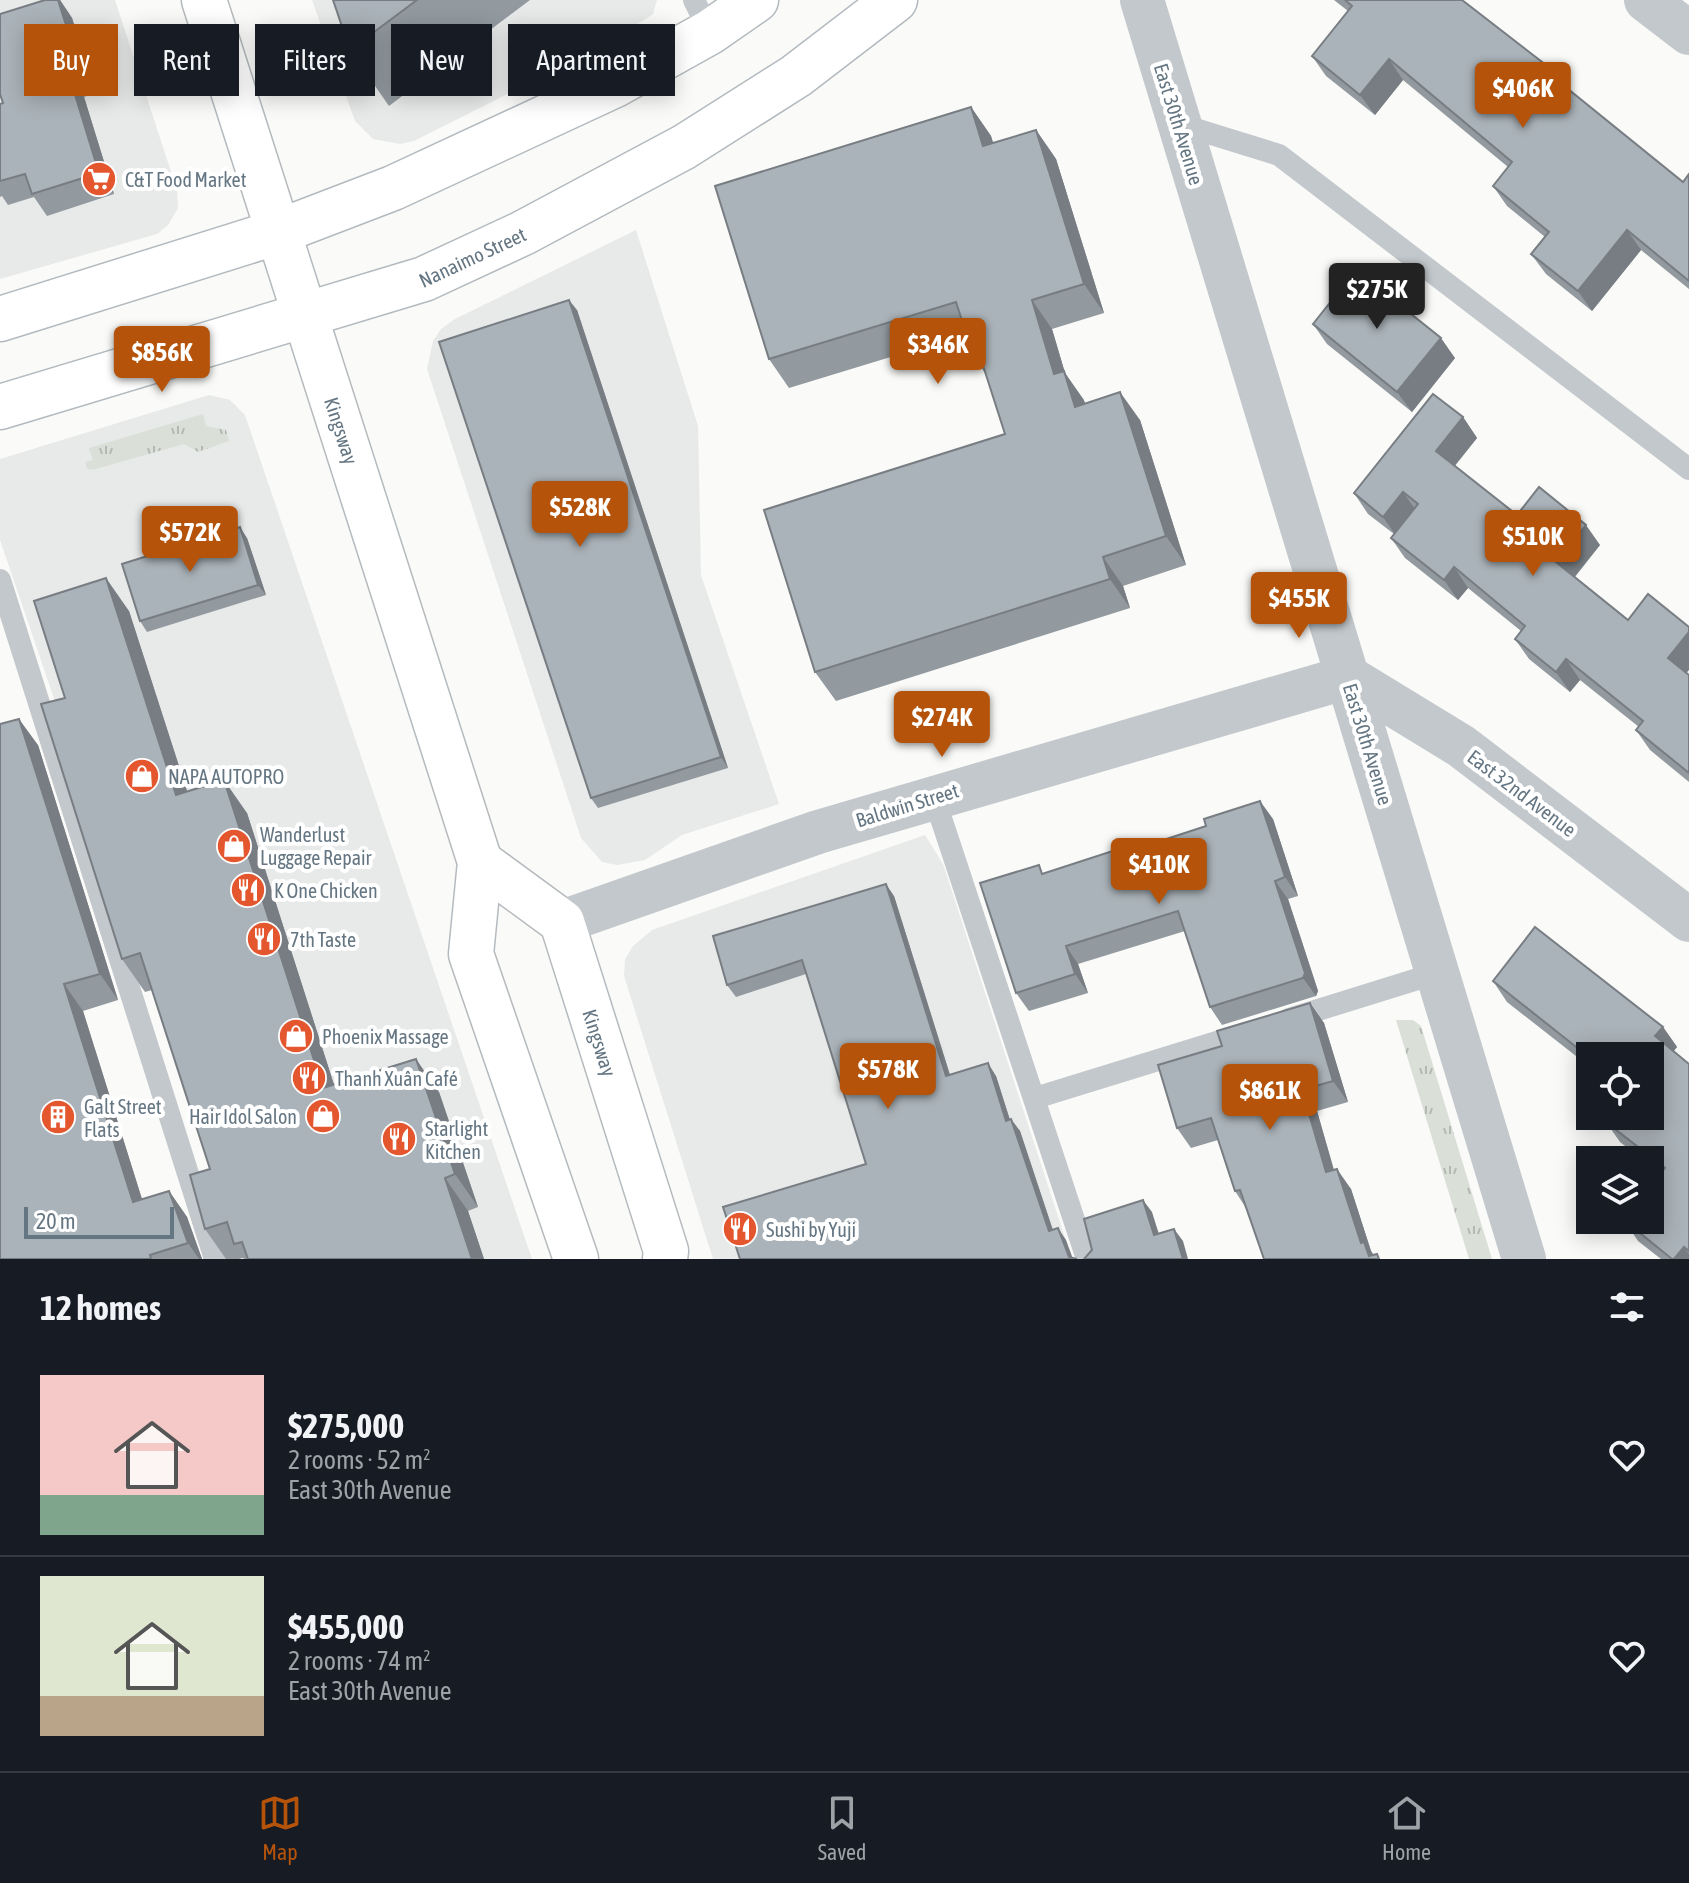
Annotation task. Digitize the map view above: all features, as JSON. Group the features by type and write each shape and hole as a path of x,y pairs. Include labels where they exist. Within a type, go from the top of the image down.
{"main road":[{"name":"Kingsway","path":"204,0 480,862 471,954 576,1259"},
{"path":"0,319 278,232 460,158 615,85 702,16 756,0"},
{"name":"Nanaimo Street","path":"0,407 424,279 629,178 796,76 895,0"},
{"path":"480,862 562,922"},
{"name":"Kingsway","path":"562,922 666,1251 665,1259"}],"street":[{"name":"East 30th Avenue","path":"1142,0 1524,1259"},
{"path":"1646,0 1689,33"},
{"name":"Baldwin Street","path":"562,922 818,832 1348,677"},
{"name":"East 32nd Avenue","path":"1348,677 1461,746 1689,920"}],"lane":[{"path":"1179,124 1279,155 1689,469"},
{"path":"0,580 215,1259"},
{"path":"934,797 1087,1259"},
{"path":"1035,1098 1437,973"}],"shaded area":[{"path":"0,0 115,0 134,58 134,96 146,96 177,190 178,208 168,225 157,234 0,279"},
{"path":"312,0 657,0 653,14 637,24 508,24 508,94 414,141 400,144 373,139 355,121 346,96 375,96 375,24 321,24"},
{"path":"636,230 698,426 701,575 779,804 682,835 645,860 617,865 602,862 581,838 427,369 433,341 441,329 455,319"},
{"path":"209,395 230,400 245,415 532,1259 245,1259 0,540 0,459"},
{"path":"925,835 943,864 1072,1259 713,1259 624,976 625,959 633,946 652,930"}],"green space":[{"path":"203,414 206,426 226,430 229,441 198,452 184,444 92,470 87,468 85,462 93,460 89,448"},
{"path":"1396,1020 1413,1020 1421,1026 1492,1259 1469,1259"}],"building":[{"path":"45,0 58,0 66,24 24,24 24,96 75,96 99,173 32,194 25,174 0,181 0,104 3,103 0,94 0,14"},
{"path":"333,0 417,0 375,31 375,24 341,24"},
{"path":"1345,0 1462,0 1555,72 1552,76 1683,182 1689,174 1689,281 1627,230 1578,291 1531,254 1549,232 1493,186 1512,162 1389,59 1360,95 1312,56 1352,6"},
{"path":"971,107 983,146 1036,130 1084,284 1032,300 1054,374 1064,371 1075,407 1120,392 1166,536 1103,557 1110,579 815,672 764,510 1005,434 979,353 973,355 956,302 769,359 715,186"},
{"path":"1356,270 1441,338 1397,392 1313,324"},
{"path":"569,300 721,757 591,798 439,342"},
{"path":"1433,394 1463,417 1436,451 1517,515 1539,487 1586,525 1556,562 1628,620 1648,594 1689,627 1689,632 1668,658 1689,675 1689,773 1636,730 1643,721 1566,659 1556,672 1515,639 1525,626 1454,567 1444,580 1391,538 1418,504 1403,492 1383,517 1354,493"},
{"path":"240,527 258,585 140,621 122,564"},
{"path":"106,578 176,795 224,780 323,1088 416,1059 455,1174 445,1178 472,1259 248,1259 242,1242 234,1244 227,1222 205,1229 190,1175 210,1169 140,953 122,959 41,704 65,698 34,601"},
{"path":"19,719 100,974 64,984 133,1202 169,1191 188,1243 150,1255 151,1259 0,1259 0,724"},
{"path":"1260,801 1285,877 1275,881 1305,973 1303,978 1210,1007 1178,911 1066,946 1075,974 1016,993 980,883 1039,865 1042,874 1125,847 1127,852 1206,826 1204,819"},
{"path":"886,884 946,1076 988,1063 1006,1121 1011,1119 1049,1231 1058,1228 1069,1257 1077,1259 740,1259 723,1207 866,1164 802,960 727,985 713,936"},
{"path":"1535,927 1663,1027 1655,1036 1662,1042 1576,1042 1576,1047 1493,981"},
{"path":"1310,1003 1333,1081 1302,1090 1326,1172 1337,1169 1361,1243 1364,1242 1369,1256 1377,1254 1379,1259 1264,1259 1240,1190 1235,1191 1211,1118 1177,1128 1158,1065 1222,1046 1217,1031"},
{"path":"1664,1043 1689,1064 1689,1251 1684,1247 1674,1259 1641,1234 1664,1234 1664,1146 1637,1146 1616,1130 1664,1130"},
{"path":"1143,1200 1154,1235 1174,1229 1183,1259 1084,1259 1092,1250 1084,1219"}],"place":[{"name":"C&T Food Market","path":"99,179"},
{"name":"NAPA AUTOPRO","path":"142,776"},
{"name":"Wanderlust Luggage Repair","path":"234,846"},
{"name":"K One Chicken","path":"248,890"},
{"name":"7th Taste","path":"264,939"},
{"name":"Phoenix Massage","path":"296,1036"},
{"name":"Thanh Xuân Café","path":"309,1078"},
{"name":"Hair Idol Salon","path":"323,1116"},
{"name":"Galt Street Flats","path":"58,1117"},
{"name":"Starlight Kitchen","path":"399,1139"},
{"name":"Sushi by Yuji","path":"740,1229"}]}
